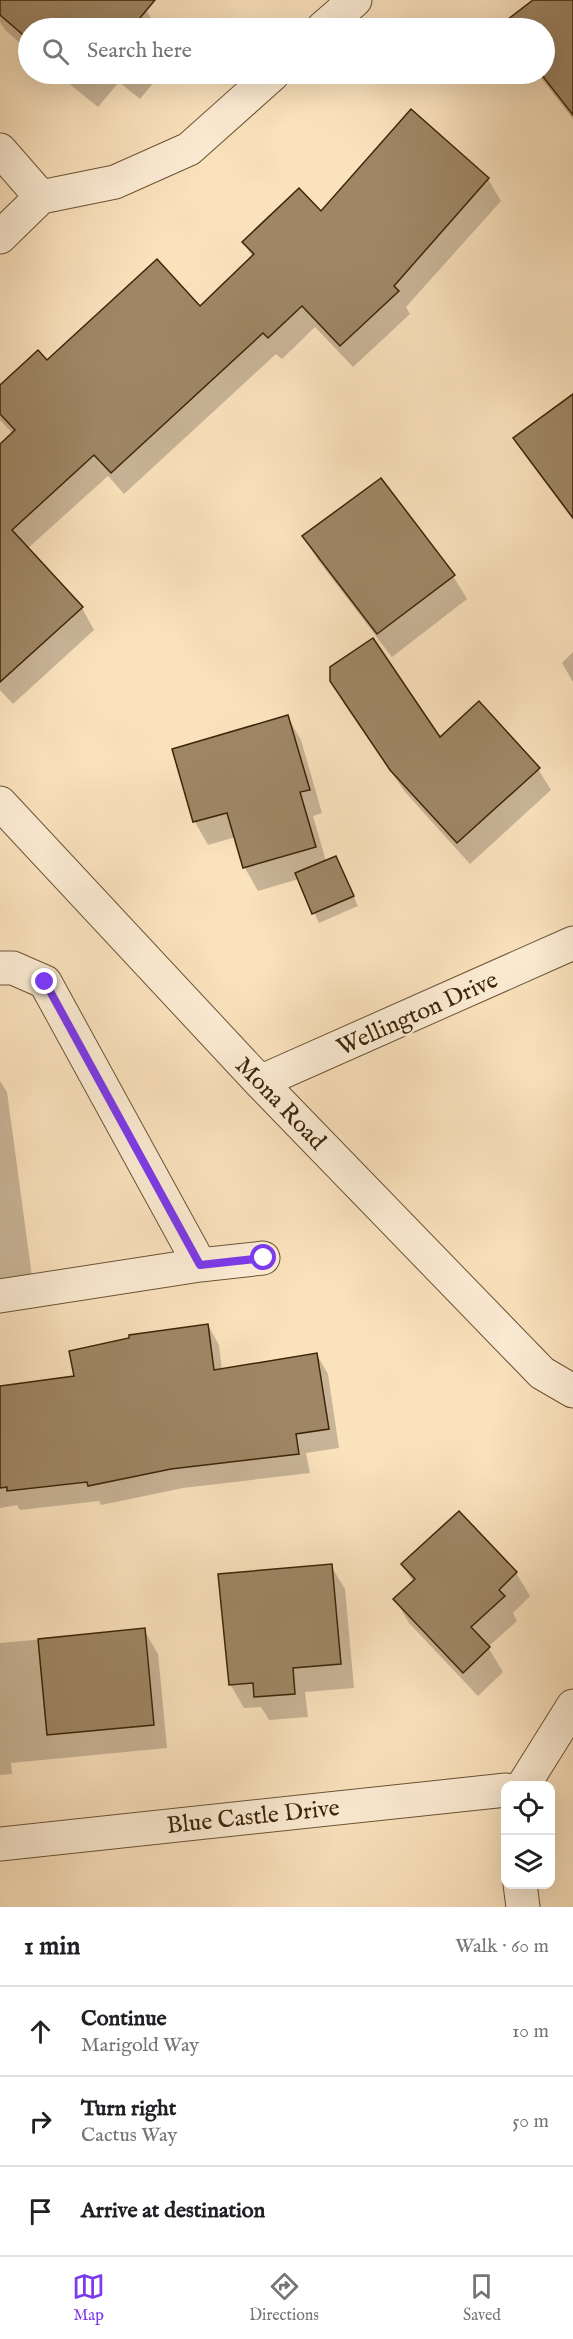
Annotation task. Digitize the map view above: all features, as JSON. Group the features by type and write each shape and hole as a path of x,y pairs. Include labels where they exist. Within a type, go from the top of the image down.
{"street":[{"path":"334,18 355,0"},
{"path":"0,237 41,197 115,182 189,149 262,84"},
{"path":"0,150 41,197"},
{"name":"Mona Road","path":"0,803 260,1082 542,1373 573,1391"},
{"name":"Wellington Drive","path":"260,1082 573,944"},
{"path":"0,968 13,968 45,982 200,1265"},
{"path":"0,1296 200,1265 264,1258"},
{"path":"526,1781 573,1706"},
{"name":"Blue Castle Drive","path":"0,1844 501,1791"},
{"path":"521,1889 523,1907"}],"building":[{"path":"0,0 155,0 140,18 18,18 18,30 0,15"},
{"path":"533,0 573,0 573,115 549,84 555,84 555,18 510,18"},
{"path":"411,109 489,178 394,286 399,291 340,346 302,306 268,338 263,333 111,473 94,455 12,530 83,607 0,682 0,444 15,430 0,414 0,385 38,350 47,360 157,259 200,306 254,254 242,242 299,188 321,211"},
{"path":"573,394 573,518 513,438"},
{"path":"381,478 455,575 377,634 302,536"},
{"path":"373,638 440,737 479,701 540,768 457,843 390,770 330,681 330,667"},
{"path":"288,715 310,790 300,792 316,847 243,868 227,813 193,822 172,749"},
{"path":"336,856 354,896 312,914 295,873"},
{"path":"208,1324 214,1370 317,1353 329,1429 296,1434 299,1454 171,1469 88,1486 87,1482 7,1491 7,1487 0,1488 0,1386 74,1376 69,1351 129,1338 129,1335"},
{"path":"459,1511 517,1572 499,1590 505,1596 471,1627 490,1647 463,1673 393,1599 415,1579 401,1564"},
{"path":"332,1564 341,1664 293,1668 295,1694 254,1697 253,1683 229,1685 218,1574"},
{"path":"145,1628 154,1725 47,1735 38,1639"}],"route":[{"path":"45,982 200,1265 264,1258"}]}
